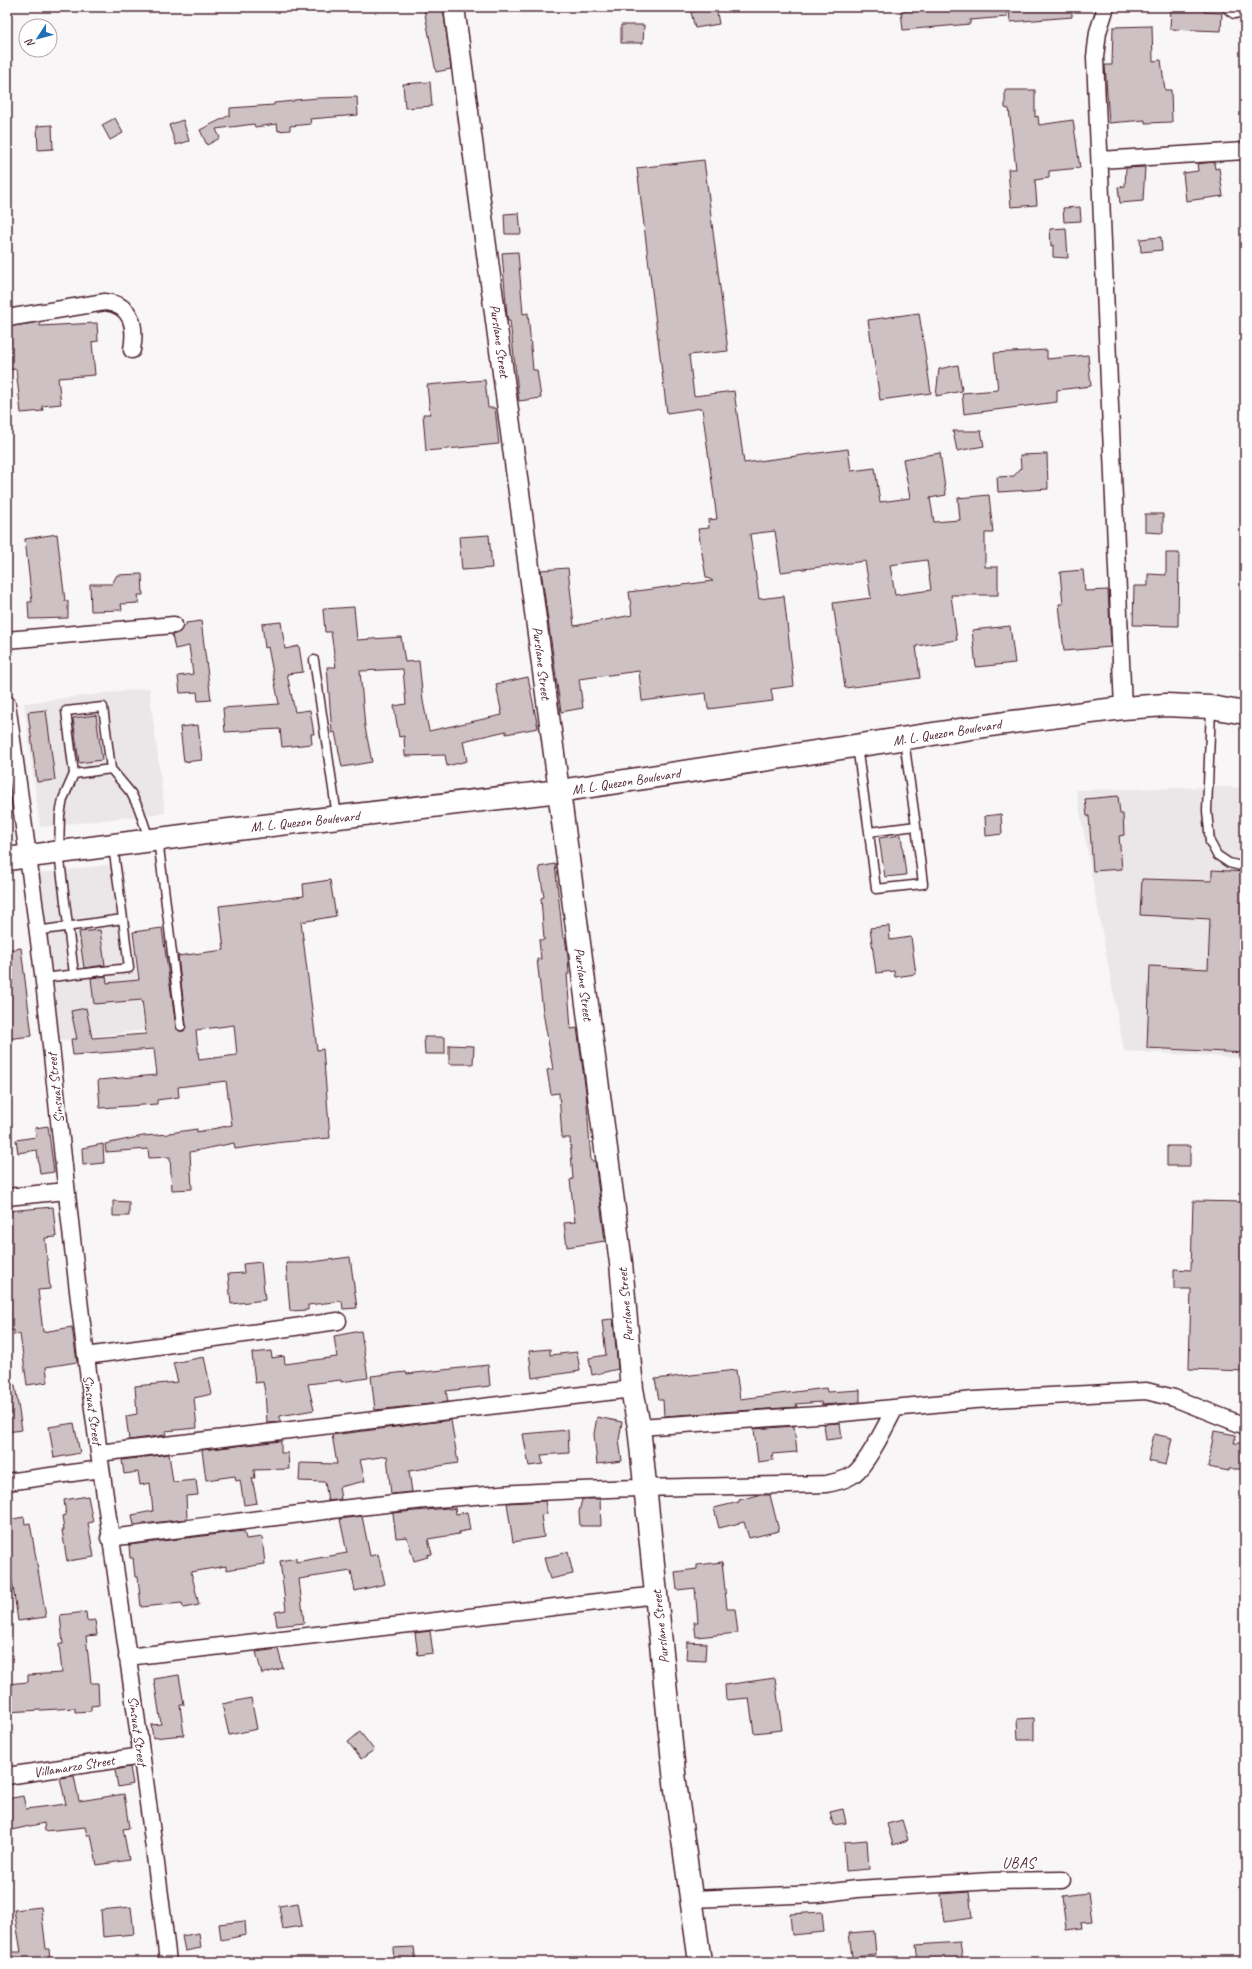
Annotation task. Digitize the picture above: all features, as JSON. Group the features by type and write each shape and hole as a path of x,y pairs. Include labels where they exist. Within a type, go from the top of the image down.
{"main road":[{"name":"M. L. Quezon Boulevard","path":"18,858 154,839 559,791 857,745 904,740 1005,723 1123,708 1166,705 1211,707 1245,713"},
{"name":"Purslane Street","path":"559,791 621,1263 632,1389 639,1427 675,1782 700,1962"}],"street":[{"name":"Purslane Street","path":"454,7 559,791"},
{"path":"1106,7 1098,32 1095,57 1123,708"},
{"path":"1100,160 1245,151"},
{"path":"7,318 105,302 114,302 120,306 133,322 135,335 132,350"},
{"path":"7,640 174,625"},
{"name":"Sinsuat Street","path":"7,704 18,858 36,931 43,978 66,1191 109,1538 153,1834 168,1962"},
{"path":"7,1197 66,1191"},
{"path":"86,1356 338,1321"},
{"path":"99,1453 632,1389"},
{"path":"639,1427 833,1414 974,1400 1146,1391 1174,1398 1245,1426"},
{"path":"109,1538 405,1503 486,1495 568,1490 826,1484 843,1480 855,1474 895,1408"},
{"path":"7,1482 101,1469"},
{"path":"127,1657 657,1595"},
{"name":"Villamarzo Street","path":"7,1776 142,1756"},
{"path":"692,1899 818,1894 856,1889 993,1881 1062,1880"}],"lane":[{"path":"314,660 337,818"},
{"path":"74,974 70,926 59,853 60,815 63,799 74,774 66,711 103,707 111,769 131,793 154,839 181,1026"},
{"path":"1211,707 1207,811 1210,842 1217,855 1229,863 1245,867"},
{"path":"857,745 876,889 923,884 904,740"},
{"path":"74,774 111,769"},
{"path":"869,832 916,826"},
{"path":"43,978 129,968 113,845"},
{"path":"36,931 123,919"}],"shaded area":[{"path":"149,688 165,813 40,827 24,703"},
{"path":"1227,787 1245,788 1245,1058 1124,1051 1076,790"},
{"path":"122,863 144,1030 55,1041 33,874"}],"building":[{"path":"443,7 451,69 436,72 424,9"},
{"path":"716,7 719,24 695,28 691,12"},
{"path":"939,7 1006,7 1007,17 970,20 970,24 903,30 901,11"},
{"path":"1009,7 1072,7 1072,17 1010,22"},
{"path":"1171,7 1206,7 1204,12 1222,13 1221,31 1170,29"},
{"path":"621,25 644,25 643,43 621,43"},
{"path":"1152,26 1153,61 1161,60 1165,90 1171,90 1172,122 1145,123 1145,120 1109,123 1105,65 1112,65 1113,27"},
{"path":"430,82 432,106 405,108 403,84"},
{"path":"1005,90 1035,90 1035,117 1038,116 1039,125 1073,120 1080,168 1049,171 1049,178 1035,180 1037,205 1011,207 1008,169 1016,169 1009,109 1005,108"},
{"path":"357,97 358,115 310,119 311,124 290,126 290,130 278,131 277,124 255,127 254,124 216,129 220,138 207,145 200,130 230,115 230,108 274,105 274,103 294,100"},
{"path":"115,118 123,133 110,140 102,125"},
{"path":"183,120 189,141 176,145 169,125"},
{"path":"52,125 53,149 38,150 37,126"},
{"path":"704,160 728,351 689,355 694,396 734,391 744,463 848,449 851,471 875,468 880,502 910,498 903,459 940,453 946,495 930,498 934,522 960,520 958,498 989,495 993,533 985,533 985,567 998,567 998,595 951,595 957,640 916,646 920,678 845,688 833,603 871,598 865,561 781,572 775,531 750,534 759,599 784,596 794,686 771,689 773,701 708,709 706,693 642,701 639,671 579,679 583,708 561,712 541,570 568,568 574,626 632,615 629,592 713,581 706,577 698,529 709,528 708,520 717,519 702,408 667,413 637,168","holes":["927,560 931,590 895,595 890,565"]},
{"path":"1214,162 1215,169 1219,168 1223,196 1186,201 1183,173 1198,171 1197,164"},
{"path":"1145,167 1143,201 1120,203 1118,187 1125,186 1126,168"},
{"path":"1080,207 1081,221 1064,222 1063,208"},
{"path":"519,213 521,234 505,234 504,214"},
{"path":"1066,228 1068,258 1053,257 1053,245 1051,246 1050,229"},
{"path":"1161,237 1162,250 1141,252 1140,239"},
{"path":"518,252 523,314 528,313 533,370 537,370 541,398 519,401 510,321 508,321 507,316 502,253"},
{"path":"919,313 931,393 880,400 868,320"},
{"path":"40,322 40,326 97,323 98,341 92,342 95,375 58,378 61,404 42,406 43,411 21,413 16,369 7,370 7,327"},
{"path":"1047,350 1047,359 1088,355 1091,386 1057,390 1057,402 964,414 962,393 998,390 994,353"},
{"path":"958,365 962,391 936,396 939,369"},
{"path":"485,380 488,408 495,408 499,444 426,451 423,414 430,414 427,385"},
{"path":"953,431 981,431 984,446 957,451"},
{"path":"1047,454 1048,489 998,492 997,477 1014,476 1021,468 1020,455"},
{"path":"1145,514 1163,514 1163,533 1145,532"},
{"path":"57,534 65,601 68,601 68,618 29,619 28,602 32,602 25,539"},
{"path":"489,535 492,568 462,570 459,537"},
{"path":"1166,553 1179,553 1178,626 1133,625 1134,586 1148,586 1148,574 1166,575"},
{"path":"1083,570 1085,591 1108,590 1111,647 1064,651 1059,604 1063,604 1060,572"},
{"path":"142,574 143,595 138,595 139,603 121,604 122,610 91,611 90,584 112,584 117,575"},
{"path":"354,607 357,640 401,637 405,662 419,661 423,701 429,731 502,715 496,684 528,677 538,728 506,734 506,731 463,741 467,761 447,766 445,755 405,756 404,736 399,737 394,706 406,704 403,669 360,671 365,727 372,762 342,767 335,732 332,733 327,667 336,667 331,632 325,632 323,609"},
{"path":"201,621 211,700 198,701 197,692 180,693 178,676 193,674 189,646 175,649 172,635 180,632 183,626 186,626 186,623"},
{"path":"281,622 285,649 299,646 303,672 287,674 295,712 310,710 314,734 311,734 312,744 282,747 280,729 225,732 223,708 279,704 268,647 265,648 262,624"},
{"path":"1010,626 1015,663 976,667 972,630"},
{"path":"46,710 55,780 37,782 28,712"},
{"path":"96,715 102,760 79,763 73,718"},
{"path":"198,725 202,760 184,762 180,727"},
{"path":"1118,796 1120,814 1123,814 1124,835 1119,836 1122,869 1093,871 1089,816 1087,816 1085,799"},
{"path":"1001,814 1002,834 986,836 985,816"},
{"path":"901,835 906,875 885,877 879,838"},
{"path":"555,864 563,938 565,938 568,957 569,974 567,974 571,1029 577,1028 586,1092 591,1161 595,1161 605,1241 567,1247 564,1223 575,1222 570,1180 573,1179 570,1138 562,1138 559,1093 551,1094 547,1070 553,1069 543,1012 537,959 541,959 539,940 544,940 541,898 544,897 539,867"},
{"path":"1212,870 1245,872 1245,1053 1147,1048 1150,966 1208,969 1210,919 1140,915 1142,879 1212,881"},
{"path":"330,880 336,916 301,922 317,1050 323,1049 330,1138 283,1142 235,1149 234,1143 190,1152 192,1189 172,1190 170,1157 149,1158 148,1149 106,1152 105,1144 143,1136 169,1134 197,1129 197,1132 232,1125 226,1081 178,1087 179,1097 157,1100 157,1104 100,1108 98,1080 157,1075 154,1049 73,1055 71,1039 77,1039 71,1011 86,1008 92,1038 146,1034 142,1000 94,1004 91,978 106,976 107,983 139,980 133,932 162,928 176,1027 179,1031 184,1031 186,1025 178,956 224,950 219,906 304,896 303,884","holes":["234,1025 237,1055 199,1060 196,1030"]},
{"path":"889,926 890,940 911,937 916,974 895,977 894,971 876,973 870,928"},
{"path":"100,930 105,965 84,968 79,932"},
{"path":"21,948 32,1036 7,1039 7,950"},
{"path":"424,1037 445,1037 445,1054 425,1054"},
{"path":"449,1045 474,1046 473,1064 449,1064"},
{"path":"48,1126 54,1172 40,1174 37,1150 18,1153 16,1140 36,1137 35,1128"},
{"path":"103,1144 104,1163 83,1165 82,1148"},
{"path":"1167,1146 1190,1146 1190,1166 1167,1166"},
{"path":"113,1201 129,1202 129,1216 113,1216"},
{"path":"1193,1201 1245,1202 1245,1371 1189,1369 1191,1289 1174,1289 1174,1269 1191,1270"},
{"path":"53,1207 56,1237 45,1238 50,1289 38,1290 43,1332 72,1327 77,1362 46,1367 48,1382 27,1385 20,1334 14,1335 14,1330 7,1331 7,1211"},
{"path":"350,1257 357,1308 343,1309 342,1301 308,1305 308,1310 290,1311 286,1263 304,1263"},
{"path":"261,1262 265,1300 231,1304 228,1274 244,1273 243,1264"},
{"path":"613,1319 618,1369 592,1375 589,1358 606,1355 602,1320"},
{"path":"361,1331 368,1378 341,1382 341,1380 308,1384 314,1410 280,1416 280,1422 267,1423 263,1382 255,1383 252,1353 271,1351 272,1358 284,1356 285,1364 337,1357 334,1336"},
{"path":"550,1349 550,1355 577,1352 580,1371 532,1378 529,1351"},
{"path":"204,1357 212,1394 194,1398 197,1428 165,1431 166,1435 129,1440 126,1416 137,1414 135,1386 178,1382 173,1363"},
{"path":"488,1365 490,1386 446,1391 448,1402 375,1410 371,1376 406,1372 407,1374"},
{"path":"736,1370 740,1399 826,1388 827,1392 860,1390 860,1402 822,1405 821,1402 796,1404 797,1407 664,1416 663,1400 659,1400 655,1379"},
{"path":"7,1385 15,1385 22,1430 7,1432"},
{"path":"597,1417 622,1422 619,1440 622,1461 597,1464 594,1434"},
{"path":"451,1420 458,1463 409,1471 412,1492 391,1494 387,1456 360,1460 365,1481 339,1487 341,1499 328,1501 325,1482 299,1481 300,1463 337,1464 332,1435"},
{"path":"74,1423 80,1453 54,1458 49,1427"},
{"path":"840,1423 842,1438 826,1440 824,1424"},
{"path":"794,1426 797,1452 772,1454 773,1460 758,1462 754,1429"},
{"path":"568,1430 569,1453 541,1455 543,1464 529,1466 523,1434"},
{"path":"1214,1431 1236,1435 1234,1443 1245,1443 1245,1469 1229,1469 1229,1471 1208,1467"},
{"path":"1154,1434 1172,1438 1166,1465 1148,1461"},
{"path":"281,1441 281,1453 288,1453 289,1469 254,1470 255,1478 252,1478 257,1503 244,1505 240,1480 236,1481 235,1476 206,1480 202,1450"},
{"path":"169,1454 173,1482 196,1480 198,1495 186,1496 187,1519 134,1525 132,1515 153,1511 150,1483 140,1485 138,1472 124,1474 122,1460"},
{"path":"759,1495 770,1495 779,1531 749,1538 744,1522 719,1528 714,1508"},
{"path":"88,1496 93,1522 88,1523 94,1557 67,1561 62,1530 64,1530 62,1516 66,1515 64,1500"},
{"path":"582,1499 600,1499 601,1526 580,1526 579,1512"},
{"path":"545,1501 547,1514 541,1515 544,1537 513,1542 507,1503"},
{"path":"455,1508 456,1514 467,1512 470,1530 459,1532 459,1534 428,1539 432,1554 427,1555 428,1557 414,1561 407,1537 396,1538 393,1513"},
{"path":"362,1516 370,1556 378,1554 385,1584 355,1591 351,1571 299,1579 304,1623 277,1626 275,1612 286,1610 280,1561 296,1558 296,1562 347,1553 340,1519"},
{"path":"24,1517 25,1524 30,1523 46,1617 18,1621 12,1580 7,1581 7,1520"},
{"path":"244,1531 246,1539 262,1537 265,1564 226,1570 226,1566 191,1572 199,1605 183,1608 182,1603 141,1607 138,1577 135,1577 133,1558 130,1558 129,1545"},
{"path":"568,1552 573,1574 550,1579 544,1558"},
{"path":"722,1562 727,1609 735,1609 738,1633 696,1637 694,1622 698,1622 695,1588 677,1590 675,1572 697,1569 697,1565"},
{"path":"86,1612 87,1621 95,1620 97,1635 86,1636 91,1683 98,1683 99,1705 91,1706 91,1711 75,1712 75,1708 7,1712 7,1684 28,1682 28,1675 62,1673 59,1644 63,1644 60,1615"},
{"path":"430,1631 433,1653 418,1655 415,1633"},
{"path":"687,1642 706,1643 705,1661 686,1660"},
{"path":"278,1649 283,1668 262,1674 256,1652"},
{"path":"179,1675 184,1705 180,1705 184,1735 153,1738 151,1725 161,1724 154,1679"},
{"path":"775,1678 782,1730 754,1733 749,1698 726,1700 725,1685"},
{"path":"251,1698 257,1729 229,1735 222,1704"},
{"path":"1034,1718 1034,1740 1018,1740 1017,1719"},
{"path":"360,1732 374,1750 361,1759 348,1742"},
{"path":"130,1767 133,1784 118,1787 115,1770"},
{"path":"74,1776 79,1801 124,1794 129,1828 123,1829 129,1860 97,1865 91,1835 87,1835 85,1827 45,1831 44,1823 7,1831 7,1799 23,1796 26,1809 66,1804 60,1778"},
{"path":"843,1809 846,1823 833,1825 830,1812"},
{"path":"902,1820 908,1840 893,1845 887,1824"},
{"path":"867,1840 869,1869 846,1871 844,1842"},
{"path":"969,1892 972,1918 945,1922 941,1894"},
{"path":"1088,1893 1092,1921 1081,1922 1082,1928 1066,1930 1062,1896"},
{"path":"298,1903 302,1926 283,1929 279,1906"},
{"path":"41,1907 46,1949 49,1949 50,1962 12,1962 11,1952 21,1952 14,1910"},
{"path":"131,1907 134,1934 103,1937 101,1910"},
{"path":"822,1912 824,1932 792,1935 790,1914"},
{"path":"245,1921 246,1935 221,1940 219,1924"},
{"path":"874,1931 876,1955 852,1957 849,1933"},
{"path":"199,1933 201,1948 185,1951 182,1936"},
{"path":"960,1942 963,1962 918,1962 916,1945"},
{"path":"414,1947 416,1962 394,1962 393,1948"}],"district":[{"name":"UBAS","path":"1019,1863"}]}
